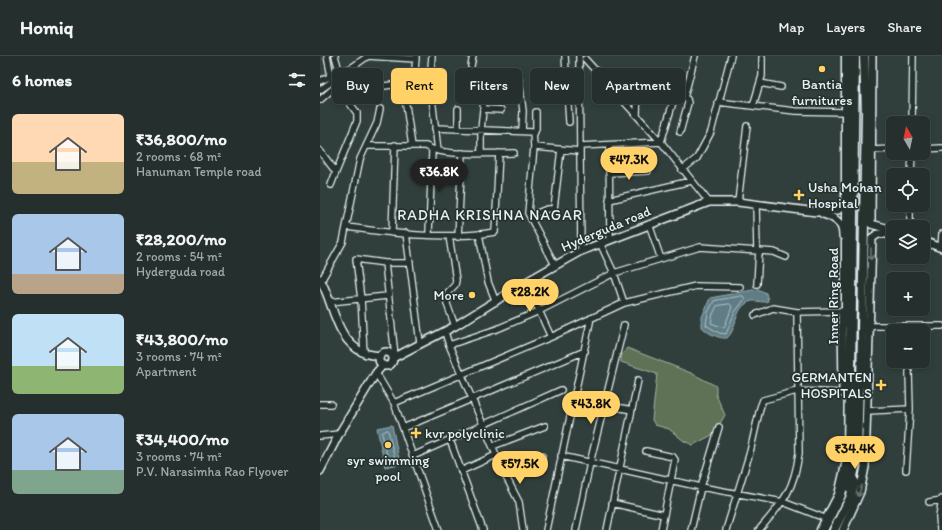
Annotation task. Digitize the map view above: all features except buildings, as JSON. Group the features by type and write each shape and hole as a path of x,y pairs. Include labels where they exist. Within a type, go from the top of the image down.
{"highway":[{"path":"830,530 847,497 856,456 860,56"},
{"path":"821,530 840,495 849,456 847,57"}],"main road":[{"name":"Inner Ring Road","path":"834,530 850,498 858,471 864,411 866,326 866,113 864,56"},
{"name":"Inner Ring Road","path":"821,530 839,494 846,469 849,435 845,393 847,57"}],"street":[{"path":"320,81 329,77 330,71 327,56"},
{"path":"335,56 338,68"},
{"path":"350,68 368,56 416,58 415,68"},
{"path":"431,68 432,56"},
{"path":"471,66 472,56"},
{"path":"565,56 569,122"},
{"path":"685,94 695,56"},
{"path":"682,170 697,158 711,132 731,56"},
{"path":"872,56 870,150 871,224 886,228"},
{"path":"912,56 912,116"},
{"path":"583,57 661,142 709,202"},
{"path":"581,251 580,149 583,57"},
{"path":"752,106 762,76 762,58"},
{"path":"320,90 332,81"},
{"path":"760,83 781,87"},
{"path":"384,86 391,85"},
{"path":"320,100 332,92"},
{"path":"320,104 332,94"},
{"path":"680,132 688,103 687,99 685,98"},
{"path":"718,102 795,111 846,112"},
{"path":"522,103 522,131"},
{"path":"331,184 358,117 347,104"},
{"path":"429,234 435,151 435,128 432,104"},
{"path":"481,153 483,104"},
{"path":"637,104 637,115"},
{"path":"661,142 672,104"},
{"path":"406,105 412,146"},
{"path":"380,109 367,146 360,159 348,227 343,242 321,280 342,333 353,345 364,353 380,356 387,352 394,357"},
{"path":"458,109 458,130"},
{"path":"483,109 501,110"},
{"path":"536,112 536,130 534,134 528,212 555,265"},
{"path":"738,202 747,126"},
{"path":"435,128 458,130 522,131 531,132 534,134"},
{"path":"534,147 561,150 661,142"},
{"path":"392,233 395,145"},
{"path":"609,145 610,239"},
{"path":"367,146 426,146 435,151 462,153 514,153"},
{"path":"930,149 942,148"},
{"path":"530,216 547,209 554,209 561,150"},
{"path":"870,150 886,150"},
{"path":"320,151 336,172"},
{"path":"458,237 462,153"},
{"path":"348,227 392,233 429,234 458,237 495,232 499,153"},
{"path":"609,173 648,171"},
{"path":"609,200 691,181"},
{"name":"Hyderguda road","path":"394,357 445,332 496,302 526,282 581,251 709,202 738,202 817,212 838,210 846,202"},
{"path":"756,204 758,251 757,284"},
{"path":"726,530 736,493 750,452 761,403 768,399 797,392 845,393 842,311 843,229 839,222 834,218 817,212"},
{"path":"649,224 661,259"},
{"path":"406,233 420,343"},
{"path":"479,234 488,282 496,302"},
{"path":"886,234 878,234 872,238 866,326 942,326"},
{"path":"930,244 942,248 942,234"},
{"path":"449,236 456,280 455,285 448,292 447,304 455,326"},
{"path":"600,243 614,273 624,303"},
{"path":"449,346 497,329 539,311 614,273 700,247 774,252 786,257"},
{"path":"364,353 361,299 356,259 385,263 410,263"},
{"path":"320,470 339,434 376,373 384,365 390,364 394,357 385,263"},
{"path":"526,282 551,337"},
{"path":"394,403 551,337 624,303 696,286 740,287"},
{"path":"330,302 387,296"},
{"path":"755,315 773,308 797,312 842,311"},
{"path":"759,530 783,502 796,474 800,453 797,392 797,312"},
{"path":"546,530 591,318"},
{"path":"576,530 590,463 624,325"},
{"path":"445,332 449,346 503,472 519,502 523,530"},
{"path":"403,428 585,351"},
{"path":"380,356 379,360 384,365"},
{"path":"906,470 910,409 909,372"},
{"path":"376,373 394,403 439,530"},
{"path":"607,530 638,380"},
{"path":"413,456 561,390"},
{"path":"320,404 331,404"},
{"path":"605,405 632,410"},
{"path":"842,530 860,492 863,482 866,449 864,411 910,409"},
{"path":"492,446 545,426"},
{"path":"691,530 701,487 720,427"},
{"path":"320,436 339,434"},
{"path":"450,440 483,530"},
{"path":"646,451 675,458 661,530"},
{"path":"461,471 496,455"},
{"path":"503,472 542,456"},
{"path":"561,456 620,468 670,481 783,502 827,519"},
{"path":"929,502 942,500 939,516 940,530"},
{"path":"612,503 664,515"}],"green space":[{"path":"627,348 691,373 716,386 716,395 725,415 714,434 693,445 684,441 669,429 655,425 652,420 657,374 621,362 621,356"}],"water":[{"path":"758,289 766,293 768,301 753,301 743,306 740,310 733,330 727,338 720,338 713,335 702,327 702,317 710,298"},
{"path":"392,425 400,464 385,467 377,428"}],"place":[{"name":"Bantia furnitures","path":"822,69"},
{"name":"Usha Mohan Hospital","path":"799,195"},
{"name":"More","path":"472,295"},
{"name":"GERMANTEN HOSPITALS","path":"881,385"},
{"name":"kvr polyclinic","path":"416,433"},
{"name":"syr swimming pool","path":"388,445"}],"district":[{"name":"RADHA KRISHNA NAGAR","path":"490,215"}]}
